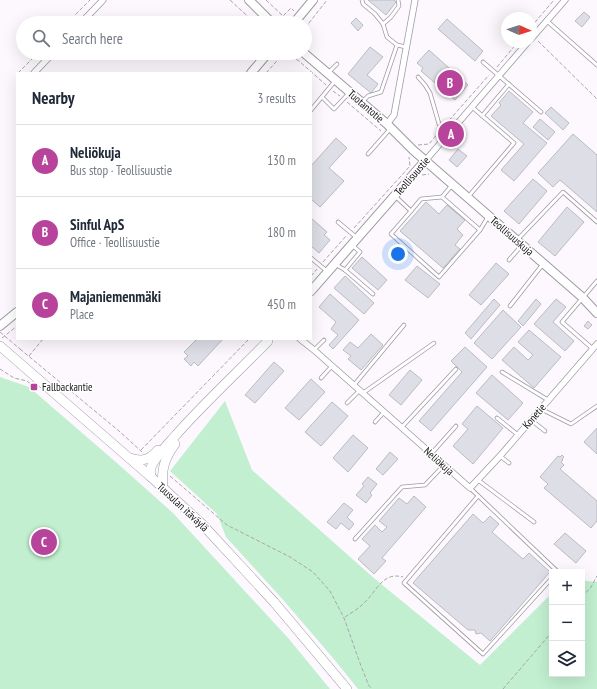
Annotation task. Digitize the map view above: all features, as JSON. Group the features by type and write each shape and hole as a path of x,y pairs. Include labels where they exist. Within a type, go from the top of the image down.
{"main road":[{"path":"151,477 151,466 157,457 194,414 268,340"},
{"name":"Tuusulan itäväylä","path":"0,346 151,477 202,524 274,602 347,689"},
{"path":"127,457 142,461 152,456 192,413 206,403"},
{"path":"163,489 162,469 167,456 206,403"}],"street":[{"path":"88,16 103,0"},
{"path":"249,0 265,16"},
{"path":"300,16 313,0"},
{"path":"389,126 394,115 415,0"},
{"path":"537,32 564,0"},
{"name":"Teollisuustie","path":"312,290 523,48"},
{"path":"35,72 46,60"},
{"path":"251,72 262,60"},
{"name":"Tuotantotie","path":"312,60 389,126 425,161"},
{"name":"Teollisuuskuja","path":"425,161 582,298 597,313"},
{"path":"0,326 16,313"},
{"name":"Neliökuja","path":"301,340 470,488"},
{"name":"Konetie","path":"470,488 500,456 595,346"}],"lane":[{"path":"362,0 363,4 375,14 383,24 387,37 397,44 406,47"},
{"path":"383,24 391,17 399,6 398,0"},
{"path":"547,21 597,65"},
{"path":"362,102 368,96 381,92 397,44"},
{"path":"483,62 541,112"},
{"path":"328,73 337,64"},
{"path":"418,77 430,93 439,124 449,133"},
{"path":"312,109 336,80"},
{"path":"482,116 509,84"},
{"path":"322,97 334,109 350,92"},
{"path":"468,198 514,143 472,106"},
{"path":"368,154 385,134 389,126"},
{"path":"452,185 442,197 421,199 391,234 439,276 480,230 489,216"},
{"path":"510,260 519,243 564,192 597,222"},
{"path":"395,196 411,211"},
{"path":"442,197 480,230"},
{"path":"338,222 357,238"},
{"path":"345,270 360,252 352,245"},
{"path":"312,259 328,272"},
{"path":"335,264 345,270 373,294"},
{"path":"510,306 543,264"},
{"path":"595,346 562,322 597,281"},
{"path":"354,385 404,325"},
{"path":"314,350 324,340"},
{"path":"347,403 434,343"},
{"path":"321,378 332,366"},
{"path":"402,427 456,369"},
{"path":"502,372 548,400"},
{"path":"541,408 571,424 597,406"},
{"path":"374,422 384,412"},
{"path":"497,418 518,435"},
{"path":"531,420 545,431"},
{"path":"432,454 456,426"},
{"path":"500,456 509,464"},
{"path":"355,539 402,488 425,485 444,465"},
{"path":"478,480 534,522"},
{"path":"470,488 555,569"},
{"path":"478,496 404,583 483,654 549,581"}],"path":[{"path":"74,16 90,0"},
{"path":"230,0 247,16"},
{"path":"266,0 283,16 291,8 300,16"},
{"path":"312,19 327,0"},
{"path":"537,20 554,0"},
{"path":"537,43 597,99"},
{"path":"20,72 31,60"},
{"path":"267,72 278,60"},
{"path":"297,60 312,72"},
{"path":"312,72 385,134"},
{"path":"0,340 16,327"},
{"path":"0,332 119,431 143,453"},
{"path":"29,357 43,340"},
{"path":"140,451 248,340"},
{"path":"0,369 14,378 27,381 34,387"},
{"path":"167,473 227,525 290,557 313,572 330,590 344,618 361,666 369,686 372,689"},
{"path":"344,618 364,604 385,578 397,575 408,578"},
{"path":"585,594 591,587 597,576"},
{"path":"503,689 549,635"}],"green space":[{"path":"0,377 29,387 173,513 289,639 330,689 0,689"},
{"path":"225,401 252,470 375,579 480,665 549,596 549,677 585,677 585,580 597,582 597,689 358,689 285,602 226,537 217,514 170,471"}],"building":[{"path":"368,0 394,0 396,2 386,15"},
{"path":"584,12 590,17 582,27 575,21"},
{"path":"356,18 363,25 358,31 351,23"},
{"path":"447,19 483,51 475,61 438,29"},
{"path":"370,47 383,57 367,75 378,84 371,93 348,74"},
{"path":"429,50 468,85 455,100 421,71 423,68 417,63"},
{"path":"509,91 533,112 523,123 547,143 514,181 501,170 524,144 491,116 501,105 499,103"},
{"path":"551,107 569,123 563,130 545,113"},
{"path":"540,119 555,132 548,140 533,127"},
{"path":"573,134 597,155 597,212 560,180 553,187 538,173"},
{"path":"336,138 347,148 329,168 344,181 320,207 312,200 312,165"},
{"path":"458,149 467,156 457,167 449,160"},
{"path":"533,179 547,191 519,224 504,211"},
{"path":"426,202 439,214 447,205 465,220 457,229 463,235 455,245 460,249 443,268 400,231"},
{"path":"567,207 584,222 555,256 538,242"},
{"path":"312,219 327,232 324,235 330,240 319,253 312,247"},
{"path":"362,257 387,280 378,290 352,268"},
{"path":"496,263 509,274 481,305 469,295"},
{"path":"417,266 440,284 428,298 405,280"},
{"path":"345,276 374,303 364,314 334,288"},
{"path":"330,294 359,320 333,349 329,345 338,335 331,329 336,322 319,307"},
{"path":"494,299 500,305 471,339 465,333"},
{"path":"536,299 541,304 523,326 518,321"},
{"path":"556,299 566,307 553,322 574,341 565,351 534,324"},
{"path":"503,310 521,327 492,359 474,343"},
{"path":"588,321 592,325 588,329 584,326"},
{"path":"529,330 561,357 534,388 502,360 514,347 528,360 533,355 518,342"},
{"path":"371,334 383,345 361,370 348,359 351,356 343,350 350,342 358,348"},
{"path":"196,340 222,340 198,366 194,362 191,366 184,359 188,356 184,352"},
{"path":"465,347 487,367 431,431 419,421 462,372 451,361"},
{"path":"274,362 284,371 255,403 245,395"},
{"path":"410,370 422,380 401,405 389,395"},
{"path":"492,375 523,403 508,420 476,393"},
{"path":"311,379 325,392 299,420 285,408"},
{"path":"332,402 348,416 321,446 305,432"},
{"path":"477,406 503,428 473,464 453,446 468,429 462,424"},
{"path":"597,428 597,454 584,442"},
{"path":"353,435 368,448 348,472 333,458"},
{"path":"390,452 398,459 383,475 376,469"},
{"path":"562,455 564,457 561,462 564,465 560,469 597,501 597,521 591,528 544,488 548,484 540,477 558,456 560,457"},
{"path":"368,477 377,484 370,493 372,495 366,503 356,495 364,486 362,484"},
{"path":"414,496 426,507 382,558 386,561 374,574 358,559 370,546 362,539 375,525 382,532 387,527 379,521 399,498 407,504"},
{"path":"344,503 353,510 347,517 354,524 349,530 341,523 336,529 327,522"},
{"path":"473,514 483,523 490,516 499,524 492,532 523,559 529,553 549,571 549,573 490,641 481,633 476,634 475,630 468,630 413,583"},
{"path":"565,533 586,551 576,563 554,544"}],"place":[{"name":"Sinful ApS","path":"450,83"},
{"name":"Neliökuja","path":"451,134"},
{"name":"Fallbackantie","path":"34,387"},
{"name":"Majaniemenmäki","path":"44,542"}]}
